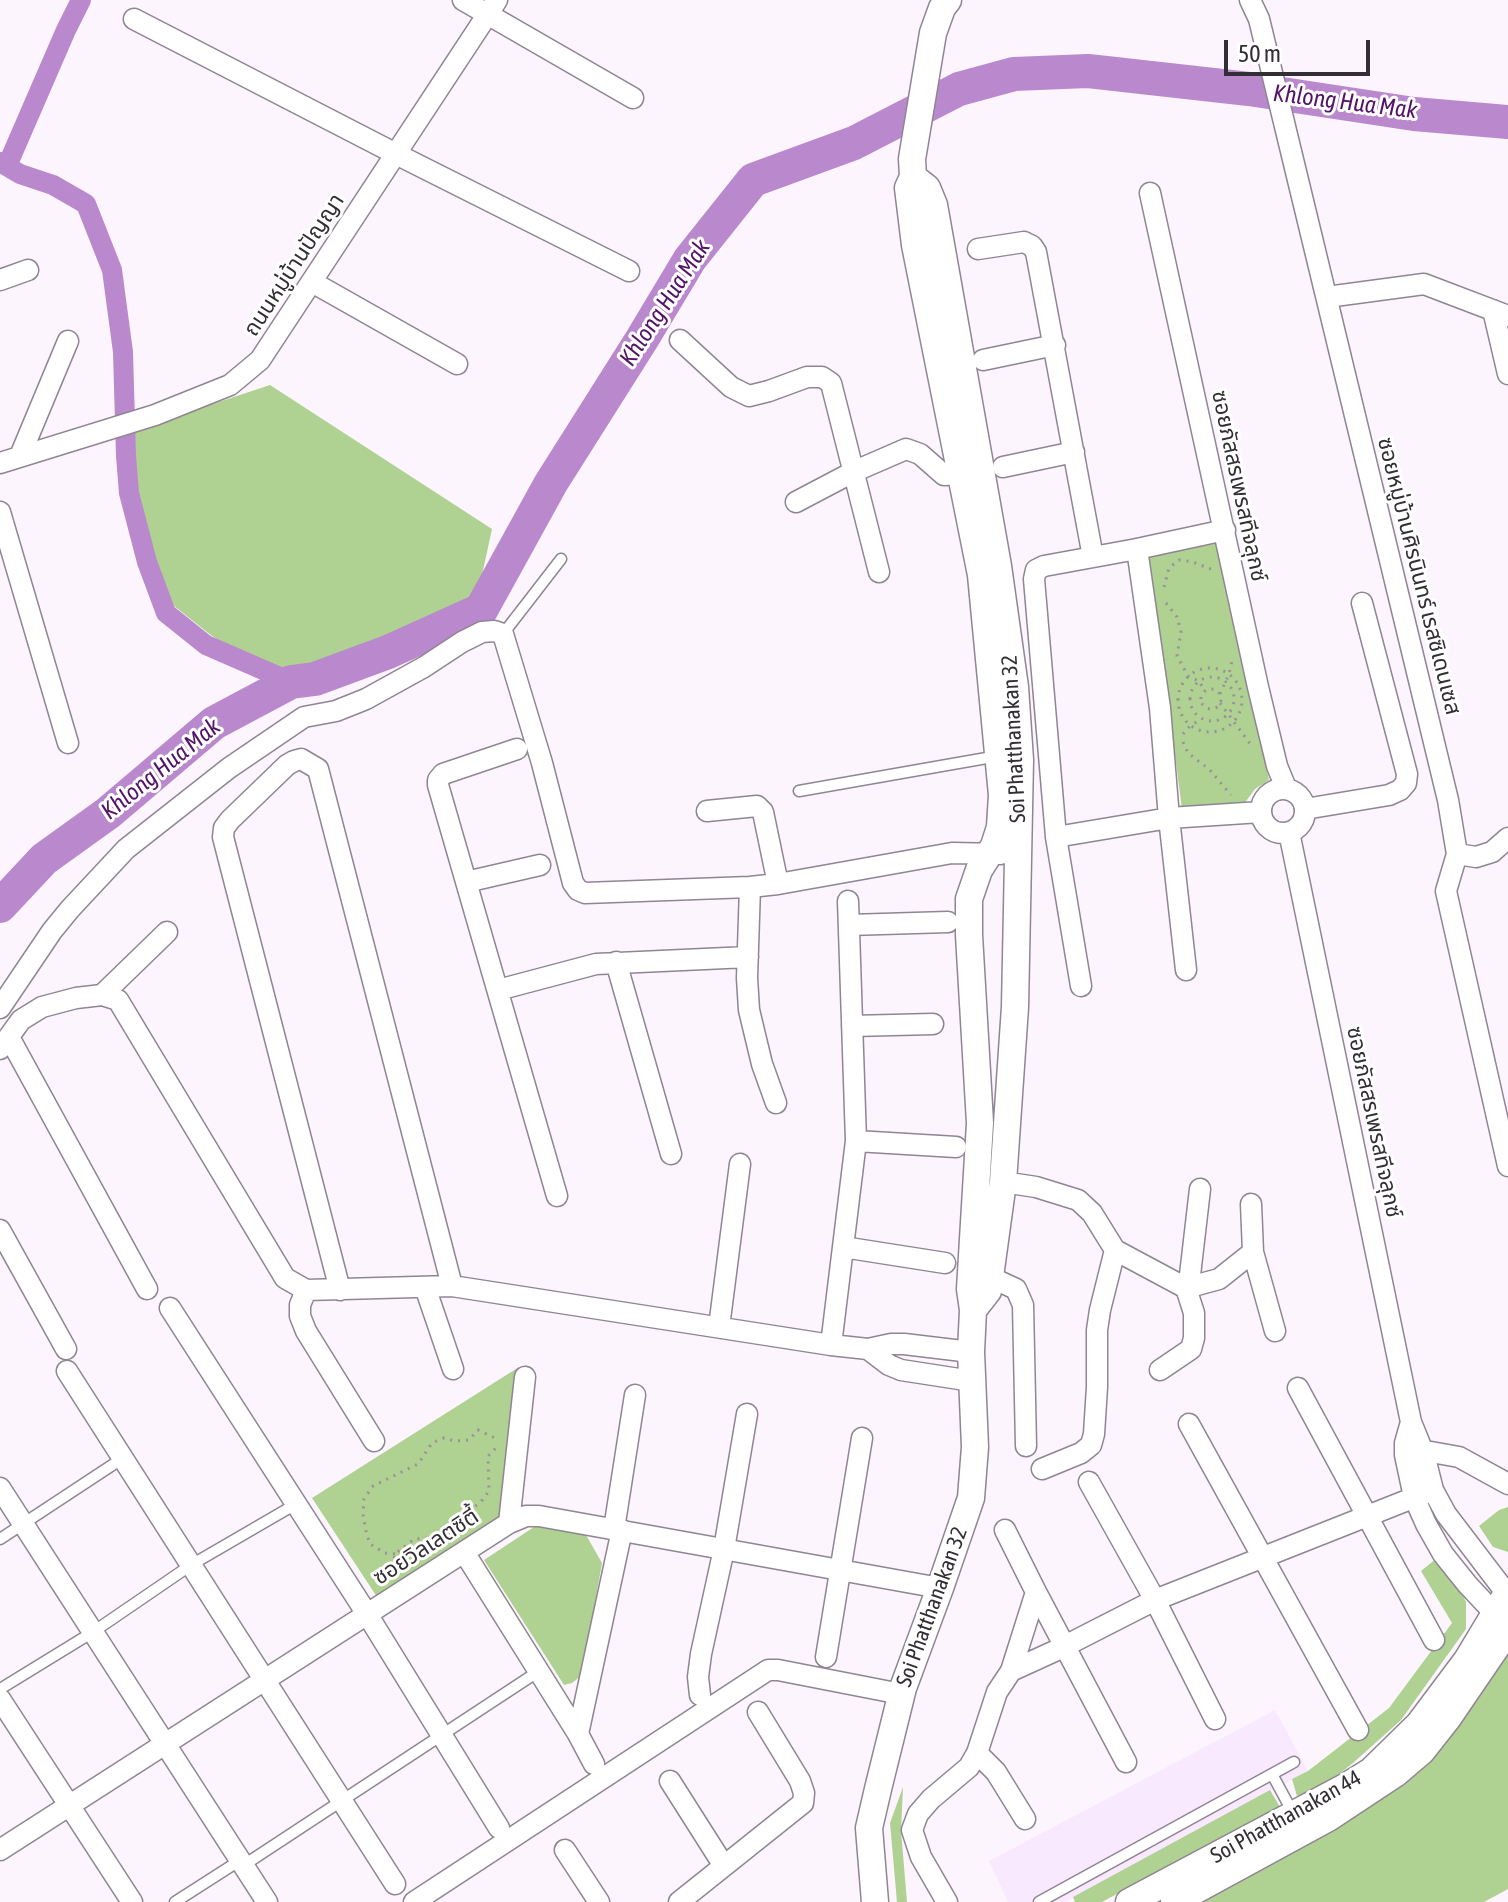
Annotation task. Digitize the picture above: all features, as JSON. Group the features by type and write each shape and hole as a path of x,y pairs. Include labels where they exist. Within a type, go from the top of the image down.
{"street":[{"path":"463,0 492,7 633,98"},
{"name":"Soi Phatthanakan 32","path":"875,1902 869,1828 901,1694 971,1498 975,1447 970,1289 980,1123 969,899 1000,827 1002,795 981,575 915,245 908,188 933,33 948,0"},
{"name":"ซอยหมู่บ้านศิรนินทร์ เรสซิเดนเซส","path":"1250,0 1259,19 1448,800 1457,854 1446,891 1508,1166"},
{"name":"ถนนหมู่บ้านปัญญา","path":"10,460 155,415 230,385 260,360 492,7"},
{"path":"134,19 629,271"},
{"name":"Soi Phatthanakan 32","path":"912,168 927,188 934,205 998,566 1015,687 1020,760 1015,1007 1003,1182 988,1291 973,1310"},
{"name":"ซอยภัสสรเพรสทีจลุกซ์","path":"1150,193 1277,766 1286,788 1299,795 1305,809"},
{"path":"978,249 1024,242 1032,246 1040,263 1093,557"},
{"path":"0,280 28,270"},
{"path":"312,282 457,364"},
{"path":"1327,297 1424,284 1500,313 1508,374"},
{"path":"680,340 731,387 749,396 807,377 822,377 831,383 879,572"},
{"path":"10,460 68,341"},
{"path":"983,360 1055,345"},
{"path":"796,502 906,449 920,454 944,475 961,474"},
{"path":"1003,467 1074,452"},
{"path":"0,512 68,743"},
{"path":"1081,986 1056,837 1034,579 1036,570 1225,530"},
{"path":"1137,549 1160,708 1186,970"},
{"path":"1251,812 1270,829 1289,832 1301,823 1305,809 1389,795 1406,783 1407,774 1362,603"},
{"path":"0,1008 52,931 126,849 250,751 304,717 336,711 366,699 482,632 503,634 542,763 573,883 585,893 750,887 952,853 1019,854"},
{"path":"517,749 443,774 438,785 557,1196"},
{"path":"340,1290 223,837 224,828 230,820 287,765 301,759 318,769 452,1286"},
{"path":"1056,837 1169,818 1251,812 1261,806 1273,790 1286,788"},
{"path":"707,811 757,806 763,812 778,884"},
{"name":"ซอยภัสสรเพรสทีจลุกซ์","path":"1289,832 1411,1422 1426,1524 1443,1554 1467,1584 1506,1609"},
{"path":"1457,854 1476,857 1492,852 1508,838"},
{"path":"466,882 540,865"},
{"path":"750,887 747,994 762,1064 776,1103"},
{"path":"831,1345 856,1141 848,901"},
{"path":"849,925 948,922"},
{"path":"102,995 167,932"},
{"path":"498,990 586,965 748,957"},
{"path":"616,962 671,1154"},
{"path":"147,1289 4,1043 21,1020 42,1007 102,995 118,1000 285,1278 306,1290 452,1286 831,1345 868,1349 891,1344 971,1352"},
{"path":"852,1026 933,1024"},
{"path":"856,1141 956,1147"},
{"path":"719,1327 740,1164"},
{"path":"1003,1182 1036,1187 1078,1200 1092,1213 1115,1250 1186,1288 1219,1279 1253,1252"},
{"path":"1160,1370 1191,1349 1194,1338 1194,1313 1186,1288 1200,1189"},
{"path":"1251,1204 1253,1252 1275,1331"},
{"path":"0,1230 66,1349"},
{"path":"843,1247 945,1263"},
{"path":"1042,1469 1081,1453 1091,1445 1097,1387 1097,1330 1115,1250"},
{"path":"990,1277 1016,1289 1023,1305 1026,1446"},
{"path":"425,1287 453,1369"},
{"path":"306,1290 300,1305 300,1316 306,1331 374,1441"},
{"path":"170,1308 296,1504 375,1609 442,1736 499,1828"},
{"path":"868,1349 901,1370 972,1381"},
{"path":"67,1371 395,1884"},
{"path":"509,1523 525,1377"},
{"path":"1298,1388 1434,1640"},
{"path":"578,1734 618,1530 635,1395"},
{"path":"700,1695 698,1677 701,1654 724,1549 747,1414"},
{"path":"1189,1424 1358,1730"},
{"path":"826,1657 862,1438"},
{"path":"1414,1454 1431,1452 1459,1457 1508,1484"},
{"path":"1089,1482 1155,1600 1215,1719"},
{"path":"0,1488 267,1902"},
{"path":"1011,1671 1155,1600 1423,1494"},
{"name":"ซอยวิลเลตซิตี้","path":"0,1850 509,1523 526,1516 940,1588"},
{"path":"1005,1530 1126,1762"},
{"path":"464,1552 594,1764"},
{"path":"947,1902 921,1857 912,1830 918,1814 969,1767 977,1753 997,1692 1011,1671 1036,1592"},
{"name":"Soi Phatthanakan 44","path":"1129,1902 1371,1771 1419,1724 1506,1609"},
{"name":"Soi Phatthanakan 44","path":"1174,1902 1330,1817 1395,1774 1422,1751 1448,1718 1506,1609"},
{"path":"414,1902 768,1670 901,1694"},
{"path":"0,1699 132,1902"},
{"path":"679,1902 803,1803 800,1781 758,1712"},
{"path":"977,1753 996,1772 1025,1819"},
{"path":"670,1781 724,1866"},
{"path":"565,1850 599,1902"}],"lane":[{"path":"503,634 561,559"},
{"path":"799,791 999,755"},
{"path":"0,1539 123,1458"},
{"path":"0,1689 93,1632 191,1565 296,1504"},
{"path":"175,1902 343,1801 539,1671"},
{"path":"1039,1902 1058,1897 1294,1762"},
{"path":"1272,1774 1293,1813"}],"path":[{"path":"1205,691 1199,681 1188,676 1177,656 1181,632 1177,617 1166,603 1163,586 1169,568 1179,560 1193,562 1216,572"},
{"path":"1232,655 1220,703 1258,754 1277,766"},
{"path":"1214,667 1229,674 1239,685 1242,695 1242,706 1234,722 1212,733 1190,726 1179,710 1178,699 1180,688 1188,676 1203,668 1214,667"},
{"path":"1213,677 1231,689 1234,703 1221,720 1214,722 1195,714 1189,701 1193,686 1199,681 1213,677"},
{"path":"1205,691 1214,690 1220,694"},
{"path":"1205,691 1201,700 1204,706 1213,709 1220,703"},
{"path":"1201,719 1184,732 1182,740 1188,753 1209,769 1251,812"},
{"path":"375,1609 390,1584 395,1554 414,1539 444,1537 458,1527 465,1513 480,1503 489,1491 488,1456 497,1446 497,1439 478,1430 469,1440 444,1438 432,1443 418,1464 373,1486 364,1499 363,1514 370,1544 385,1553 395,1554"}],"shaded area":[{"path":"1275,1710 1308,1771 1065,1902 1008,1902 989,1861"}],"green space":[{"path":"270,385 492,529 477,598 388,652 281,678 212,636 159,594 125,433"},
{"path":"1220,543 1269,780 1255,789 1244,804 1182,809 1149,555"},
{"path":"519,1367 503,1520 381,1603 312,1498"},
{"path":"1508,1507 1508,1552 1493,1547 1479,1526 1499,1510"},
{"path":"537,1525 586,1535 602,1563 582,1675 564,1685 484,1560"},
{"path":"1437,1558 1456,1581 1466,1602 1466,1629 1401,1720 1324,1786 1297,1796 1292,1779 1308,1771 1389,1708 1452,1623 1421,1571"},
{"path":"1508,1644 1508,1889 1484,1902 1187,1902 1402,1779"},
{"path":"903,1787 901,1831 907,1902 897,1902 890,1823"},
{"path":"1270,1790 1280,1807 1102,1902 1075,1902 1073,1897"}],"waterway":[{"path":"7,166 81,0"},
{"name":"Khlong Hua Mak","path":"0,906 44,859 108,813 214,723 291,682 315,679 388,652 481,610 551,483 690,259 753,180 854,143 959,89 1014,74 1088,71 1249,89 1414,114 1508,122"},
{"path":"0,162 20,174 53,185 86,204 112,270 123,352 129,493 147,562 166,613 206,645 291,682"}]}
